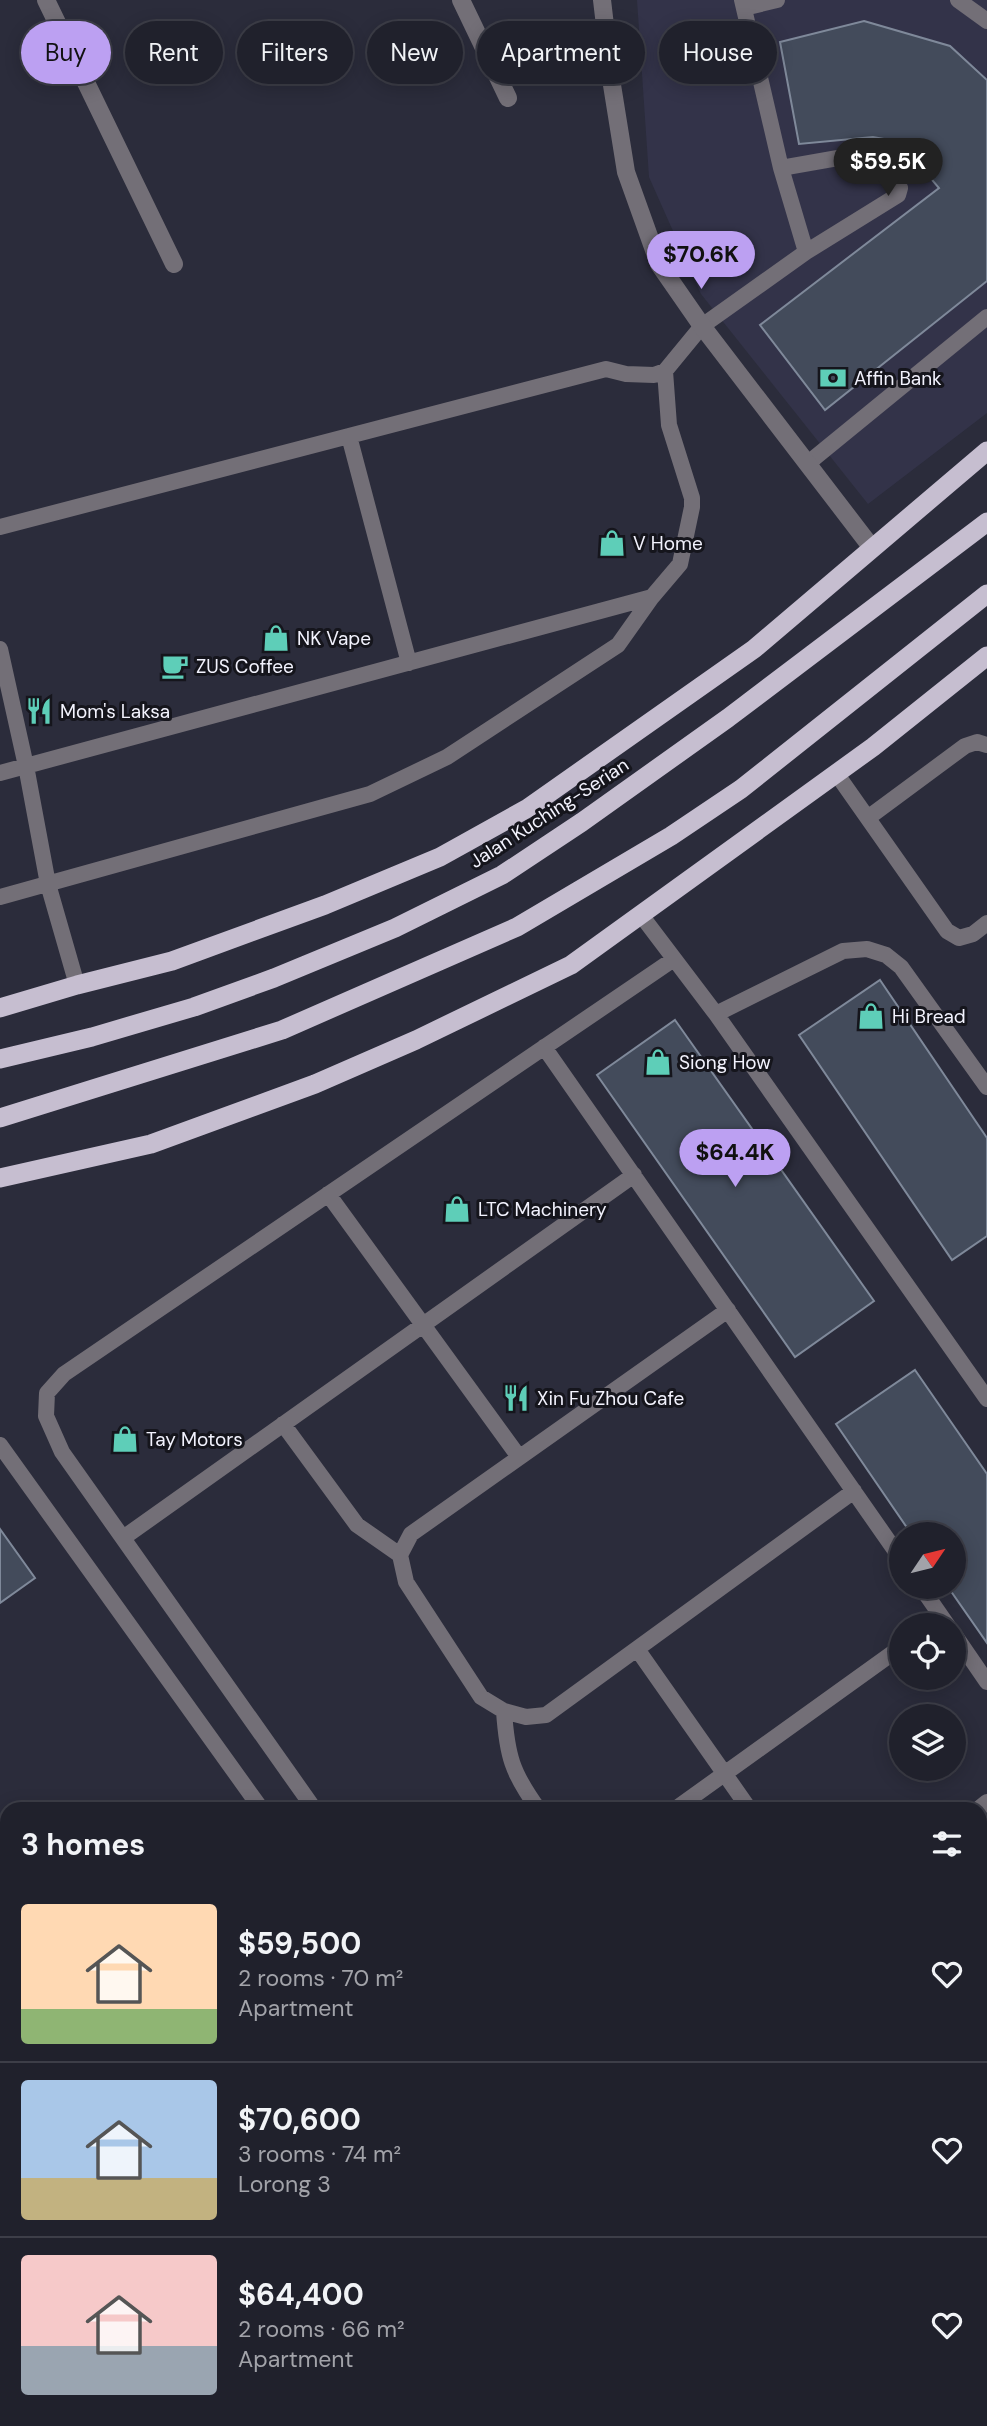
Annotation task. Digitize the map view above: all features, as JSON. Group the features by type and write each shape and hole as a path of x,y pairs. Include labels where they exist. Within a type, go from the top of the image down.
{"highway":[{"path":"0,1008 172,961 325,905 440,857 528,808 754,649 987,451"},
{"name":"Jalan Kuching-Serian","path":"0,1059 92,1037 194,1007 274,978 395,928 502,876 728,718 987,522"},
{"path":"0,1118 282,1030 517,927 671,836 741,789 987,594"},
{"path":"0,1178 152,1144 315,1084 416,1040 571,965 873,747 987,656"}],"street":[{"path":"46,0 174,264"},
{"path":"461,0 508,98"},
{"path":"602,0 626,172 659,264 702,326 872,548"}],"lane":[{"path":"778,0 743,4 781,168 806,252"},
{"path":"958,0 987,21"},
{"path":"0,527 606,369 626,374 654,375 665,371 702,326 806,252 898,195 900,188 879,156 872,152 781,168"},
{"path":"807,464 987,317"},
{"path":"0,897 370,794 447,757 618,645 652,597 680,564 692,507 692,498 669,425 665,371"},
{"path":"349,436 409,663"},
{"path":"0,773 652,597"},
{"path":"0,649 48,884 77,985"},
{"path":"869,817 965,746 977,742 987,745"},
{"path":"836,773 947,931 959,938 973,934 987,923"},
{"path":"641,915 716,1014 987,1399"},
{"path":"716,1014 843,951 867,949 886,955 901,967 987,1087"},
{"path":"309,1802 62,1452 46,1416 47,1393 64,1374 674,959"},
{"path":"544,1047 889,1542"},
{"path":"123,1538 634,1175"},
{"path":"328,1194 519,1457"},
{"path":"728,1310 411,1534 400,1555 406,1582 481,1697 504,1711 526,1717 546,1715 854,1491"},
{"path":"283,1424 357,1525 400,1555"},
{"path":"0,1445 256,1802"},
{"path":"637,1649 744,1802"},
{"path":"966,1651 987,1682"},
{"path":"685,1802 889,1656"},
{"path":"504,1711 507,1748 521,1785 533,1802"}],"shaded area":[{"path":"637,0 987,0 987,413 868,504 701,294 649,177 643,84 645,84 645,21 638,21"}],"building":[{"path":"864,21 950,46 987,80 987,281 825,410 760,325 939,188 900,142 873,137 799,144 780,42"},
{"path":"880,980 987,1138 987,1236 952,1260 799,1035"},
{"path":"675,1020 874,1301 795,1357 597,1075"},
{"path":"915,1370 987,1474 987,1643 957,1600 966,1600 966,1522 903,1522 836,1424"},
{"path":"0,1529 35,1578 0,1603"}],"place":[{"name":"Affin Bank","path":"833,378"},
{"name":"V Home","path":"612,543"},
{"name":"NK Vape","path":"276,638"},
{"name":"ZUS Coffee","path":"175,666"},
{"name":"Mom's Laksa","path":"39,711"},
{"name":"Hi Bread","path":"871,1016"},
{"name":"Siong How","path":"658,1062"},
{"name":"LTC Machinery","path":"457,1209"},
{"name":"Xin Fu Zhou Cafe","path":"516,1398"},
{"name":"Tay Motors","path":"125,1439"}]}
